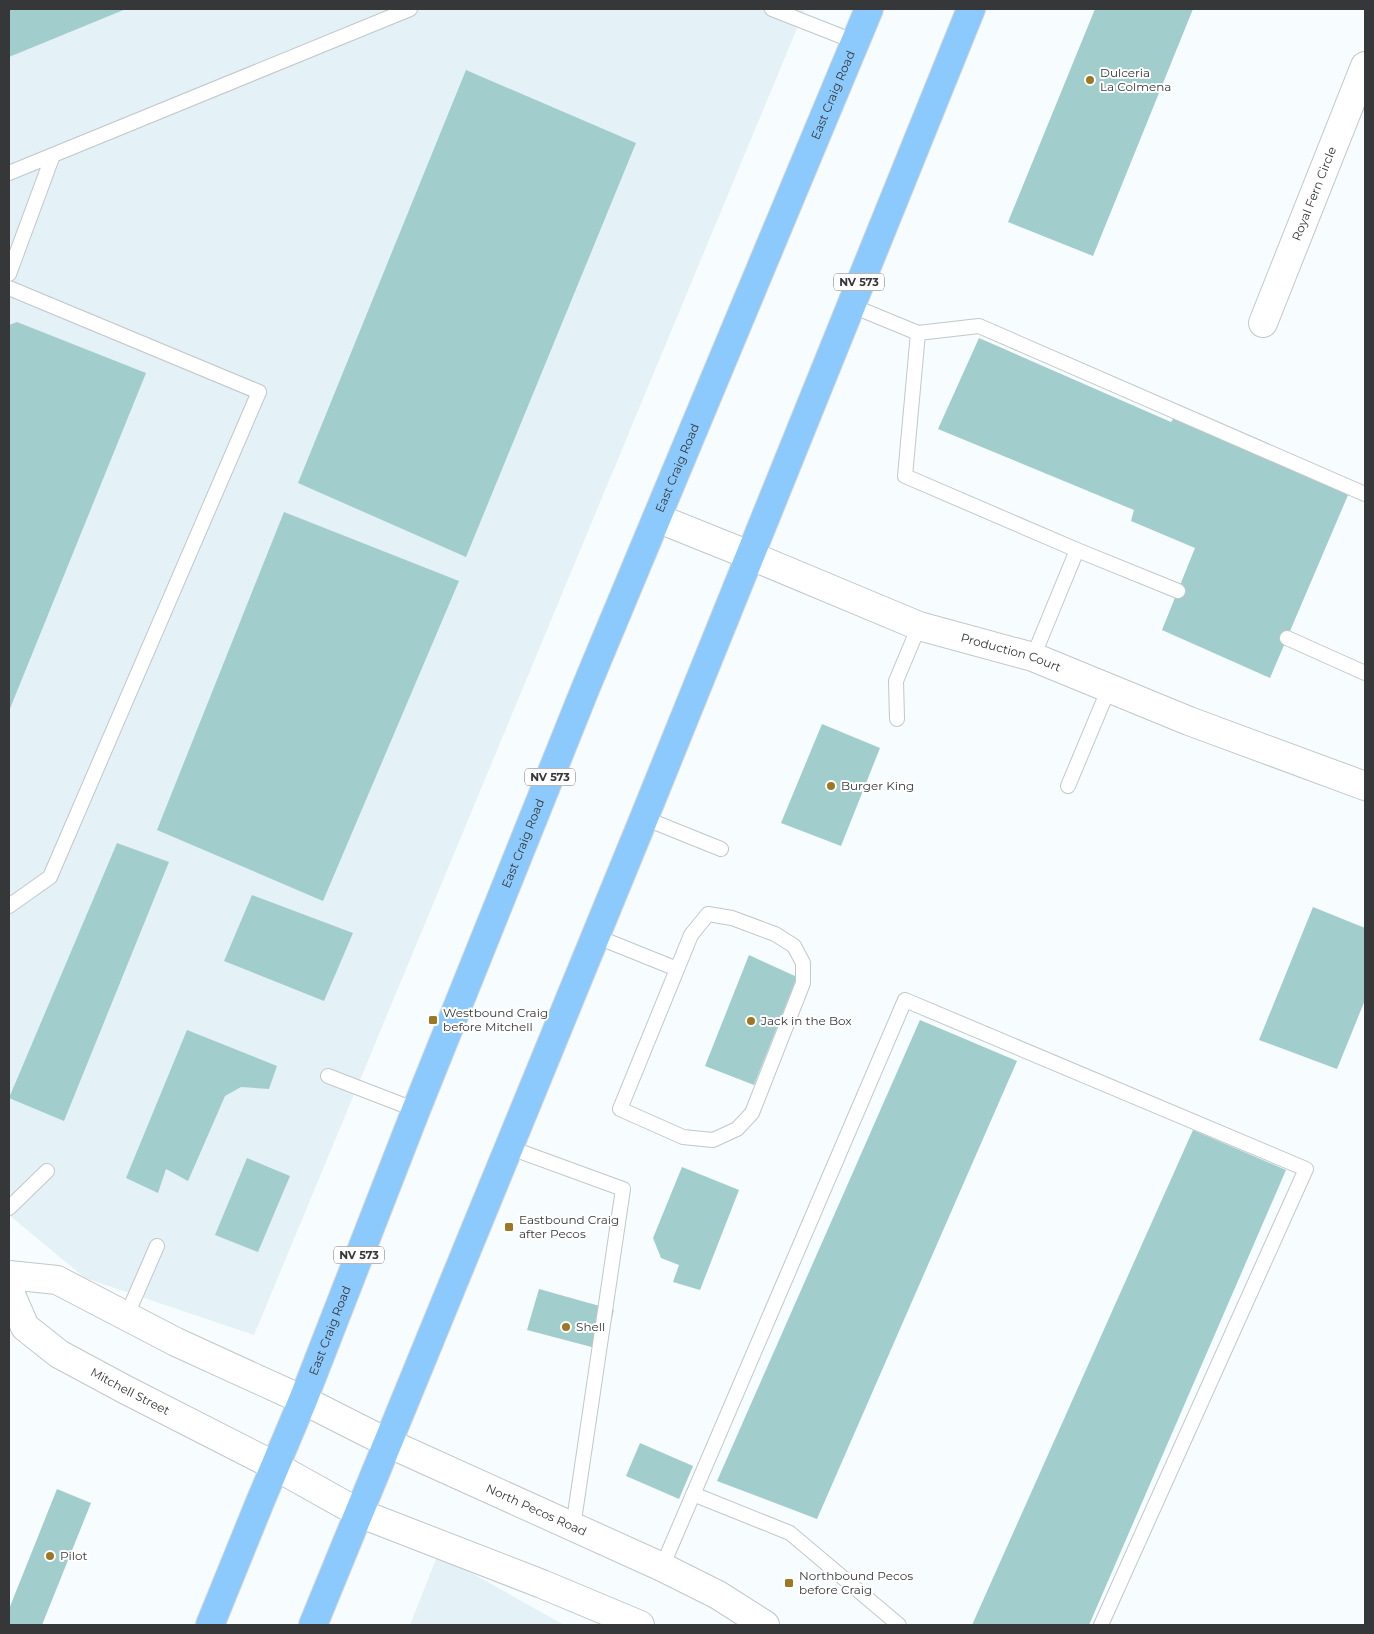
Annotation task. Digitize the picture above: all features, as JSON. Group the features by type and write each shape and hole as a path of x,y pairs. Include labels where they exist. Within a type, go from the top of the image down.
{"main road":[{"name":"East Craig Road","path":"210,1625 303,1400 416,1110 586,687 869,9"},
{"name":"NV 573","path":"313,1625 644,818 970,9"}],"street":[{"name":"Royal Fern Circle","path":"1263,323 1365,66"},
{"name":"Production Court","path":"657,518 919,626 1033,657 1189,720 1365,786"},
{"path":"9,1275 57,1280 176,1342 303,1400"},
{"name":"Mitchell Street","path":"9,1290 25,1327 59,1354 275,1466"},
{"name":"North Pecos Road","path":"303,1400 388,1443 662,1567 718,1595 765,1625"},
{"path":"275,1466 359,1513 542,1584 640,1625"}],"lane":[{"path":"9,173 410,9"},
{"path":"772,9 856,42"},
{"path":"9,274 53,155"},
{"path":"9,288 259,392 50,877 9,906"},
{"path":"850,305 918,333 979,326 1365,494"},
{"path":"918,333 905,476 1178,591"},
{"path":"1033,657 1077,550"},
{"path":"897,719 896,681 919,626"},
{"path":"1287,638 1365,673"},
{"path":"1068,786 1109,688"},
{"path":"644,818 720,849"},
{"path":"708,914 732,918 775,934 794,946 803,963 803,983 752,1113 737,1129 713,1140 683,1137 620,1109 677,969 691,935 708,914"},
{"path":"595,936 677,969"},
{"path":"662,1567 905,1000 1306,1169 1101,1625"},
{"path":"328,1076 416,1110"},
{"path":"508,1147 623,1189 573,1527"},
{"path":"9,1208 47,1171"},
{"path":"127,1315 158,1246"},
{"path":"693,1494 790,1533 899,1625"}],"shaded area":[{"path":"9,9 805,9 254,1335 85,1278 9,1215"},
{"path":"438,1554 564,1625 410,1625"}],"building":[{"path":"9,9 126,9 9,57"},
{"path":"1095,9 1193,9 1093,256 1008,222"},
{"path":"466,70 636,143 466,557 298,483"},
{"path":"17,322 146,373 9,711 9,325"},
{"path":"979,338 1171,422 1177,413 1351,488 1270,678 1162,630 1195,548 1131,521 1134,510 938,429"},
{"path":"284,512 459,581 323,901 157,830"},
{"name":"Burger King","path":"822,724 880,748 841,846 781,823"},
{"path":"117,843 169,862 64,1121 9,1098"},
{"path":"252,895 353,933 324,1001 224,961"},
{"path":"1313,907 1365,928 1365,1000 1337,1069 1259,1040"},
{"name":"Jack in the Box","path":"749,955 797,977 754,1085 705,1066"},
{"path":"920,1020 1017,1061 817,1519 717,1481"},
{"path":"187,1030 277,1066 269,1089 241,1087 225,1096 188,1181 166,1169 158,1193 126,1178"},
{"path":"1193,1130 1286,1170 1089,1625 972,1625"},
{"path":"247,1158 290,1176 258,1252 215,1235"},
{"path":"682,1167 739,1190 700,1290 673,1282 679,1265 661,1258 653,1238"},
{"path":"539,1289 614,1310 603,1350 527,1330"},
{"path":"640,1443 693,1466 679,1499 626,1476"},
{"name":"Pilot","path":"57,1489 91,1503 42,1625 9,1625 9,1609"}],"place":[{"name":"Dulceria La Colmena","path":"1090,80"},
{"name":"Burger King","path":"831,786"},
{"name":"Westbound Craig before Mitchell","path":"433,1020"},
{"name":"Jack in the Box","path":"751,1021"},
{"name":"Eastbound Craig after Pecos","path":"509,1227"},
{"name":"Shell","path":"566,1327"},
{"name":"Pilot","path":"50,1556"},
{"name":"Northbound Pecos before Craig","path":"789,1583"}]}
